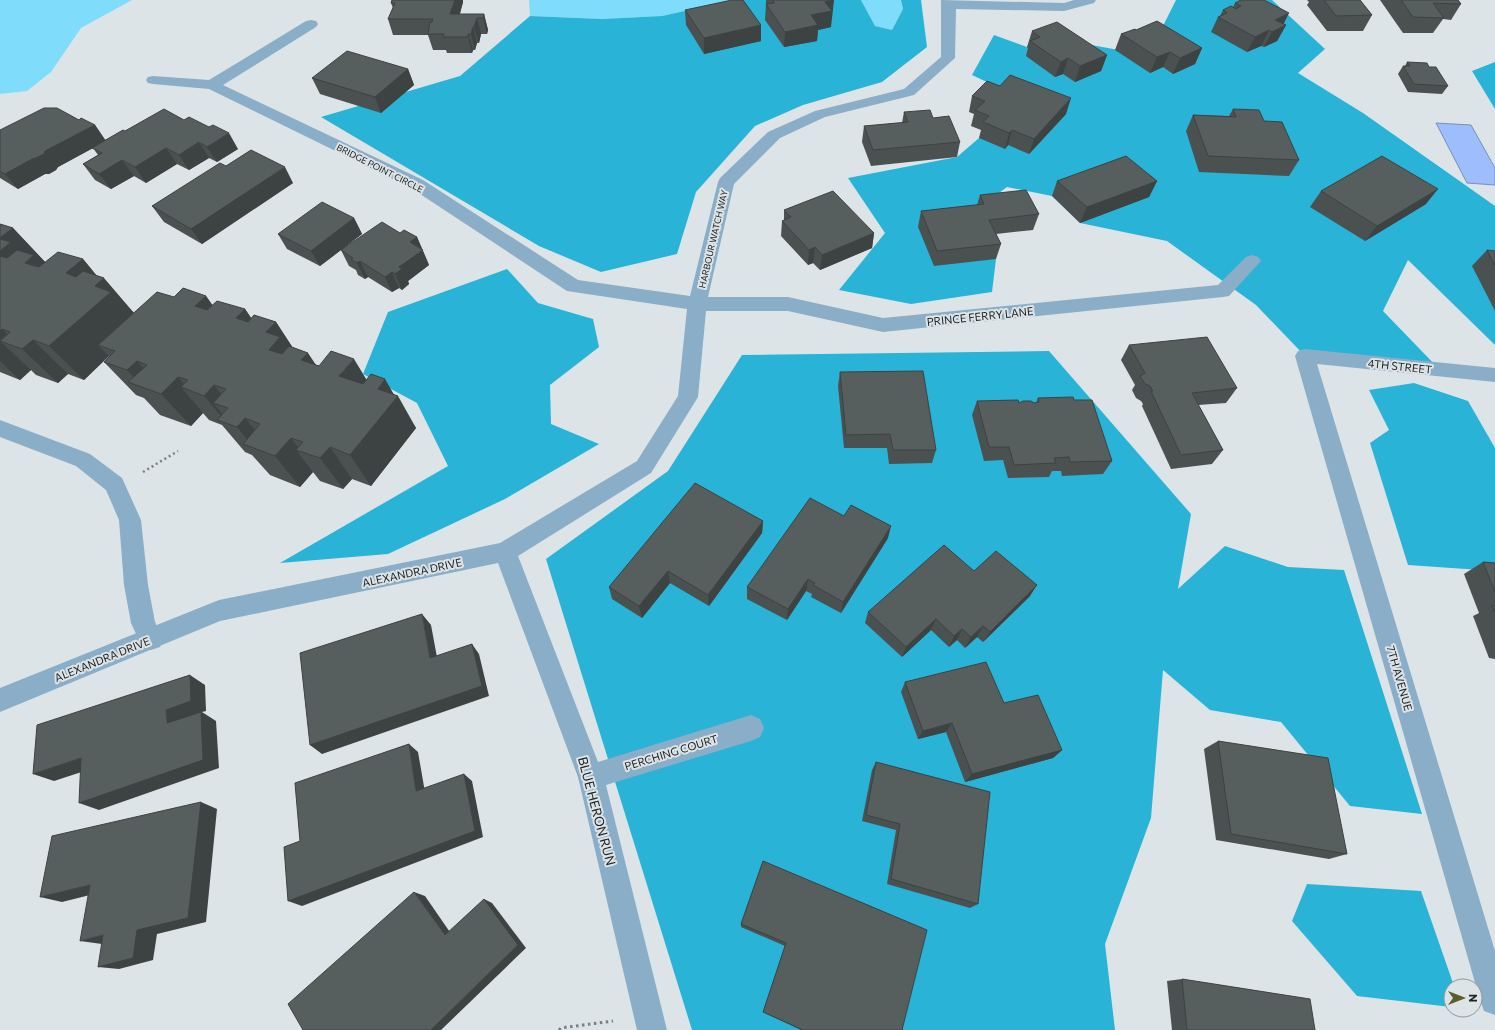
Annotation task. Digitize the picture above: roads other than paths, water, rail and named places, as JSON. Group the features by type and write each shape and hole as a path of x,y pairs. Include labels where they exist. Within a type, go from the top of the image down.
{"street":[{"path":"948,3 1064,7 1089,0"},
{"name":"HARBOUR WATCH WAY","path":"697,304 726,182 774,135 820,114 909,92 948,58 948,3"},
{"path":"153,80 212,85 311,24"},
{"name":"BRIDGE POINT CIRCLE","path":"212,85 418,184 573,286 697,304"},
{"name":"PRINCE FERRY LANE","path":"697,304 788,304 883,325 1223,291 1252,261"},
{"name":"ALEXANDRA DRIVE","path":"0,700 219,611 505,552 644,466 688,397 697,304"},
{"name":"4TH STREET","path":"1305,356 1495,375"},
{"name":"7TH AVENUE","path":"1305,356 1495,1000"},
{"path":"0,428 83,460 114,484 130,520 139,600 143,622 151,639"},
{"name":"BLUE HERON RUN","path":"505,552 591,777 651,1023"},
{"name":"PERCHING COURT","path":"591,777 751,728"}]}
